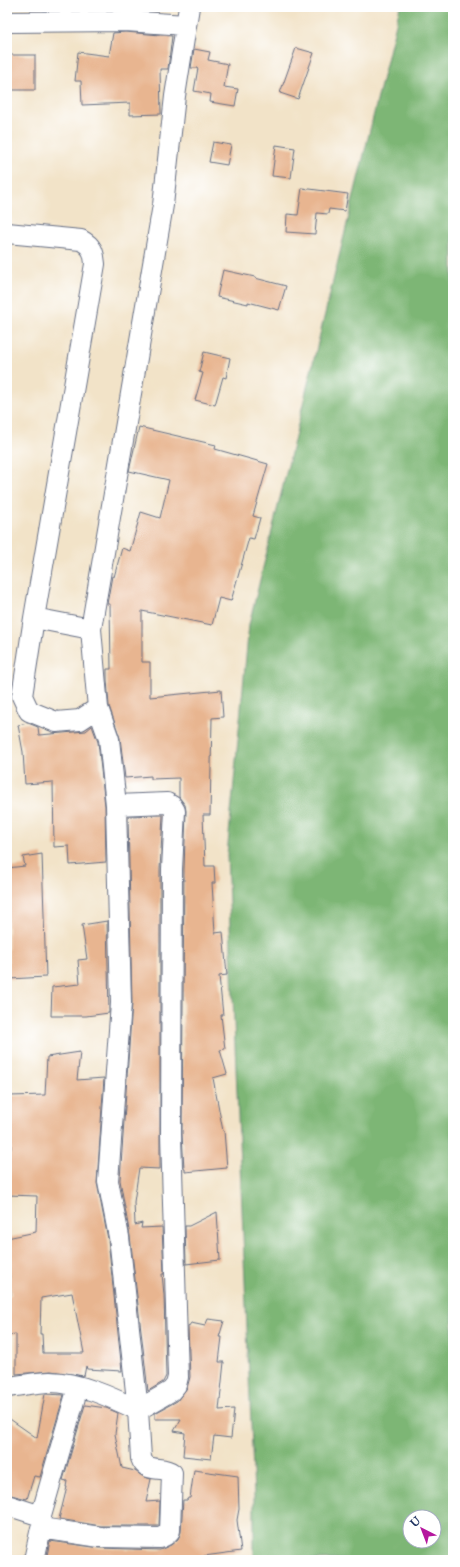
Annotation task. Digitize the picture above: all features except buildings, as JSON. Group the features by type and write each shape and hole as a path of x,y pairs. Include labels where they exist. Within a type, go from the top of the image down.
{"street":[{"path":"7,22 67,14 125,21 187,16 174,104 162,205 91,629 98,708 109,740 116,805 121,1003 108,1181 118,1237 138,1410 141,1458 143,1464 148,1468 168,1470 172,1473 170,1531 160,1538 100,1537 41,1522 7,1506"},
{"path":"7,233 81,240 89,244 94,253 93,272 22,696 29,710 56,722 80,720 98,708"},
{"path":"34,618 91,629"},
{"path":"116,805 167,803 172,806 174,811 172,869 171,1134 178,1377 176,1385 171,1391 138,1410"},
{"path":"7,1387 50,1382 78,1387 112,1398 138,1410"},
{"path":"34,1560 41,1522 78,1387"}],"green space":[{"path":"400,7 453,7 453,1560 254,1560 254,1495 227,855 249,625"}]}
